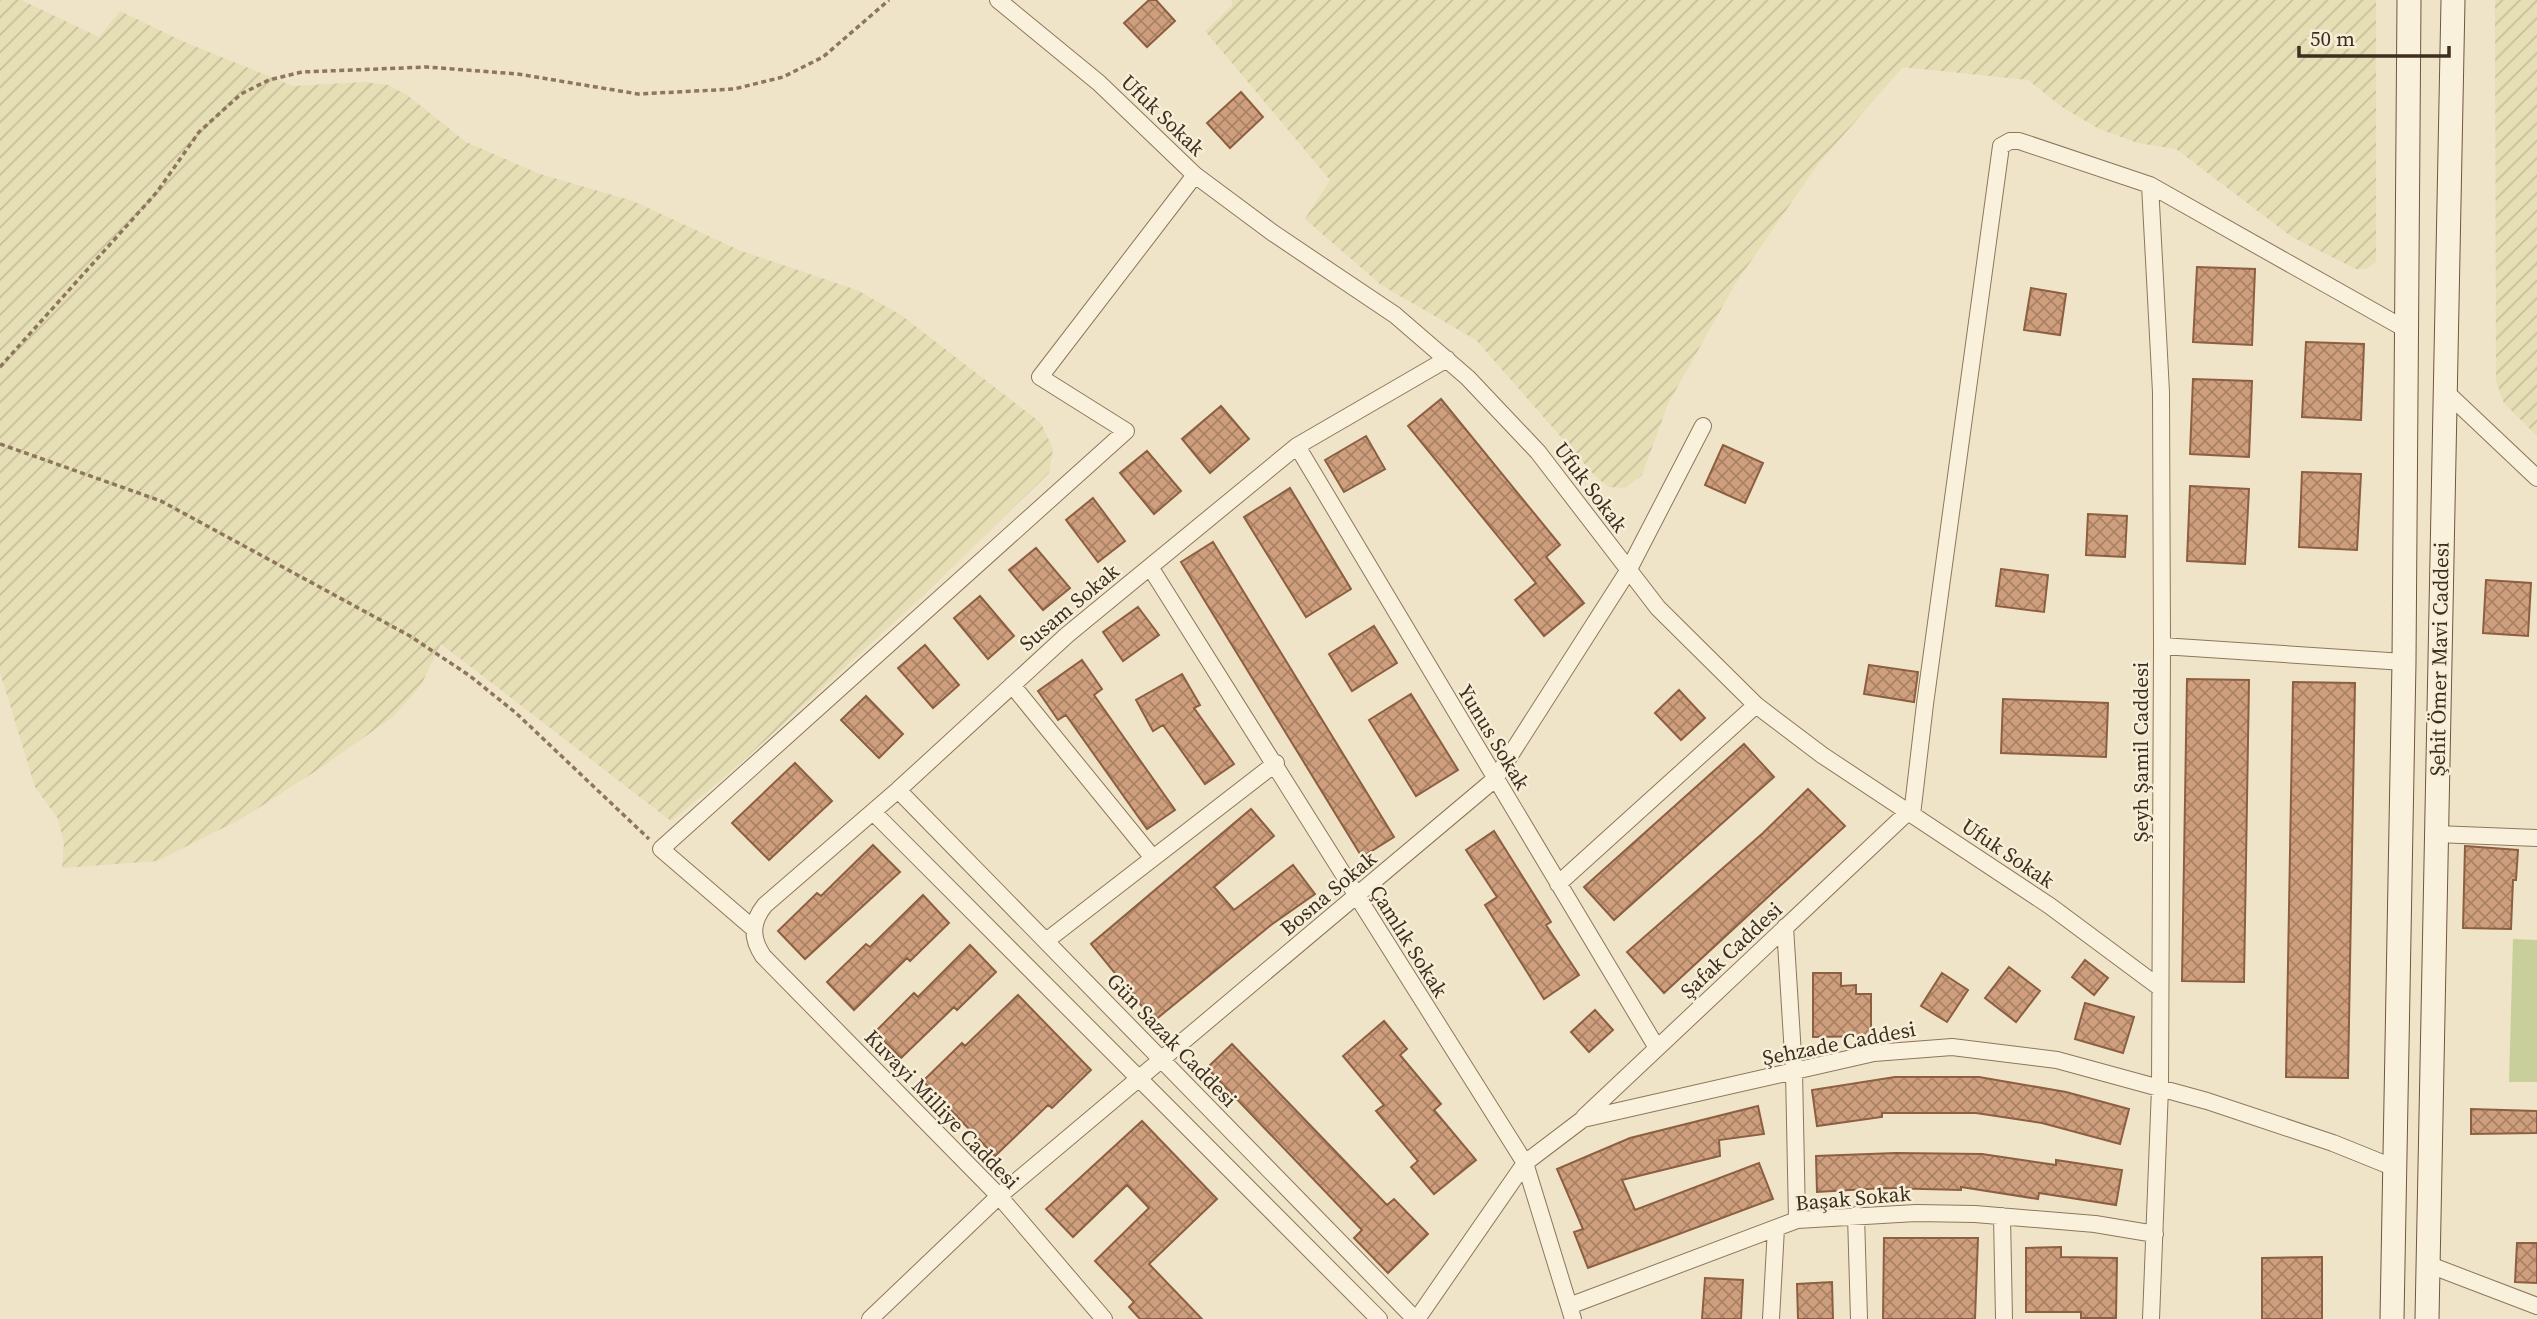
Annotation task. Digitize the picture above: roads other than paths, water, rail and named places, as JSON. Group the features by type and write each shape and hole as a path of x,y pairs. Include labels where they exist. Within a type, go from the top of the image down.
{"main road":[{"name":"Şehit Ömer Mavi Caddesi","path":"2392,1319 2404,662 2409,0"},
{"name":"Şehit Ömer Mavi Caddesi","path":"2427,1319 2453,0"}],"street":[{"name":"Ufuk Sokak","path":"998,0 1099,83 1195,174 1273,233 1395,315 1447,359 1538,452 1628,572 1690,643 1756,705 1822,755 2050,906 2159,987"},
{"path":"1910,813 1998,151 2006,142 2020,141 2151,185 2407,330"},
{"path":"754,929 661,849 1126,431 1040,377 1195,174"},
{"name":"Şeyh Şamil Caddesi","path":"2151,185 2161,392 2162,646 2159,987 2161,1088 2151,1319"},
{"name":"Susam Sokak","path":"754,929 765,905 873,812 1012,685 1297,446 1447,359"},
{"path":"2445,391 2537,478"},
{"name":"Bosna Sokak","path":"870,1319 999,1196 1494,779 1628,572 1703,426"},
{"name":"Yunus Sokak","path":"1297,446 1657,1048"},
{"name":"Çamlık Sokak","path":"1150,567 1276,763 1525,1163 1571,1312"},
{"path":"2162,646 2404,662"},
{"path":"1012,685 1153,858"},
{"path":"1558,884 1756,705"},
{"path":"1046,942 1276,763"},
{"name":"Gün Sazak Caddesi","path":"898,789 1416,1319"},
{"path":"873,812 1379,1319"},
{"name":"Şafak Caddesi","path":"1583,1119 1910,813"},
{"path":"2436,834 2537,838"},
{"path":"1786,927 1794,1071 1797,1220"},
{"name":"Kuvayi Milliye Caddesi","path":"754,929 754,939 763,956 999,1196 1104,1319"},
{"name":"Şehzade Caddesi","path":"1416,1319 1525,1163 1583,1119 1874,1053 1952,1047 2057,1060 2270,1121 2395,1168"},
{"path":"1856,1215 1859,1319"},
{"name":"Başak Sokak","path":"1571,1312 1797,1220 1856,1215 2002,1216 2095,1224 2155,1234"},
{"path":"2002,1216 2004,1319"},
{"path":"1772,1319 1776,1228"},
{"path":"2427,1264 2537,1306"}]}
